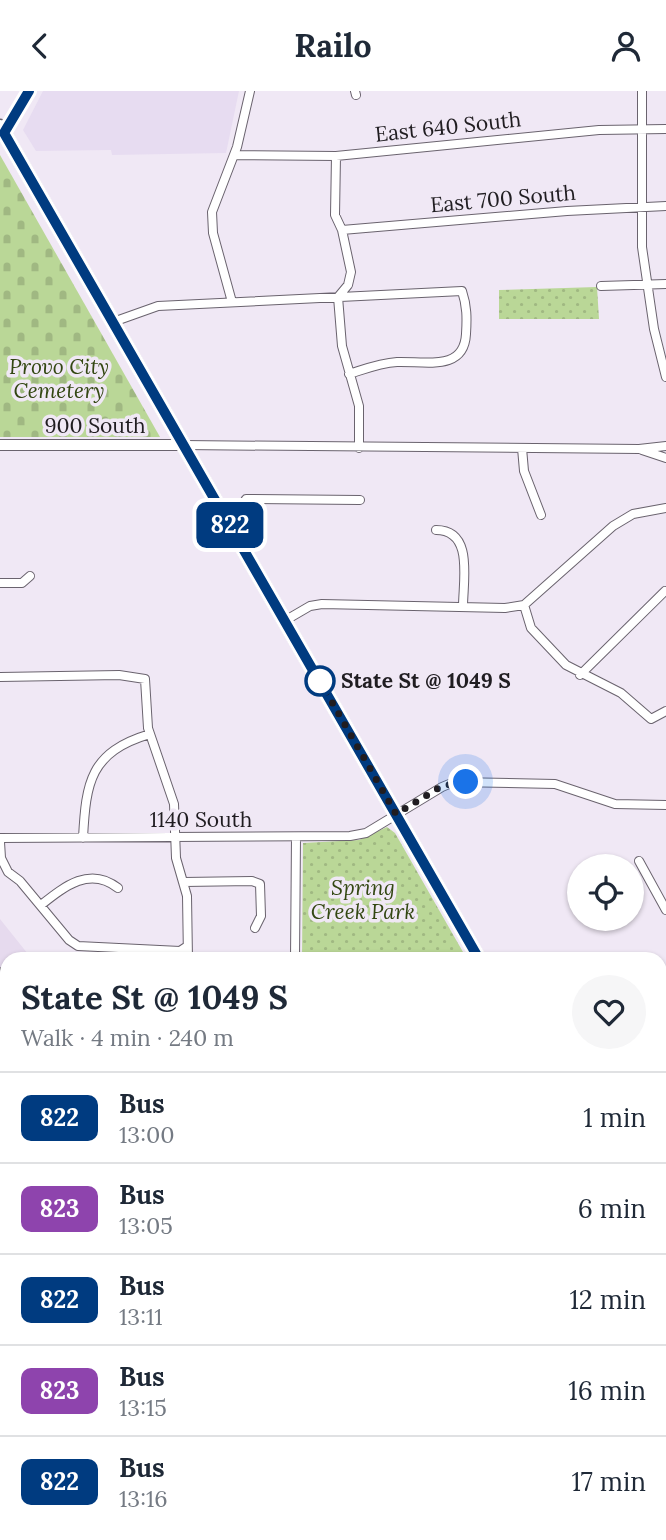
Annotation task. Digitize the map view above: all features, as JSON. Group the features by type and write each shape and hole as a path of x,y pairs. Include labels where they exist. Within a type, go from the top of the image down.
{"main road":[{"path":"29,91 2,130 476,952"}],"street":[{"path":"232,302 211,222 216,194 234,155 250,91"},
{"path":"642,91 640,207 648,285 666,377"},
{"name":"East 640 South","path":"234,155 335,156 599,130 666,129"},
{"path":"335,156 335,215 342,230 351,270 348,285 338,297 342,346 359,406 359,448"},
{"name":"East 700 South","path":"342,230 666,207"},
{"path":"601,286 666,284"},
{"path":"113,322 158,306 462,291 467,308 466,346 460,356 450,362 383,364 349,374"},
{"name":"900 South","path":"0,445 639,449"},
{"path":"639,449 666,446"},
{"path":"522,448 524,471 541,515"},
{"path":"639,449 666,455"},
{"path":"225,516 241,507 246,499 360,500"},
{"path":"286,620 310,606 322,604 463,607 524,605 613,526 633,514 666,508"},
{"path":"436,530 447,530 457,537 463,547 463,607"},
{"path":"0,583 22,583 30,576"},
{"path":"580,675 664,591"},
{"path":"524,605 531,628 566,665 580,675 621,693 652,719 666,711"},
{"path":"0,677 133,676 146,681 150,734 172,795 177,865 187,896 187,952"},
{"path":"83,838 86,793 92,774 106,756 122,745 150,734"},
{"name":"1140 South","path":"0,840 350,836 366,833 442,786 466,782 555,784 615,804 666,805"},
{"path":"295,952 296,837"},
{"path":"0,840 3,865 41,905 68,940 98,952"},
{"path":"644,870 666,910"},
{"path":"41,905 77,880 106,879 118,888"},
{"path":"184,882 252,881 260,884 261,916 255,928"},
{"path":"142,952 180,950 186,947"}],"shaded area":[{"path":"43,91 239,91 226,153 112,155 111,150 36,151 23,130"},
{"path":"0,919 26,952 0,952"}],"green space":[{"name":"Provo City Cemetery","path":"0,155 160,437 0,437"},
{"path":"597,287 599,319 499,319 499,290"},
{"name":"Spring Creek Park","path":"387,827 395,833 463,952 302,952 303,843 359,840"}],"bus line":[{"name":"822","path":"29,91 4,133 475,952"}],"place":[{"name":"State St @ 1049 S","path":"320,681"}],"route":[{"path":"320,681 396,814 442,786 466,782"}]}
